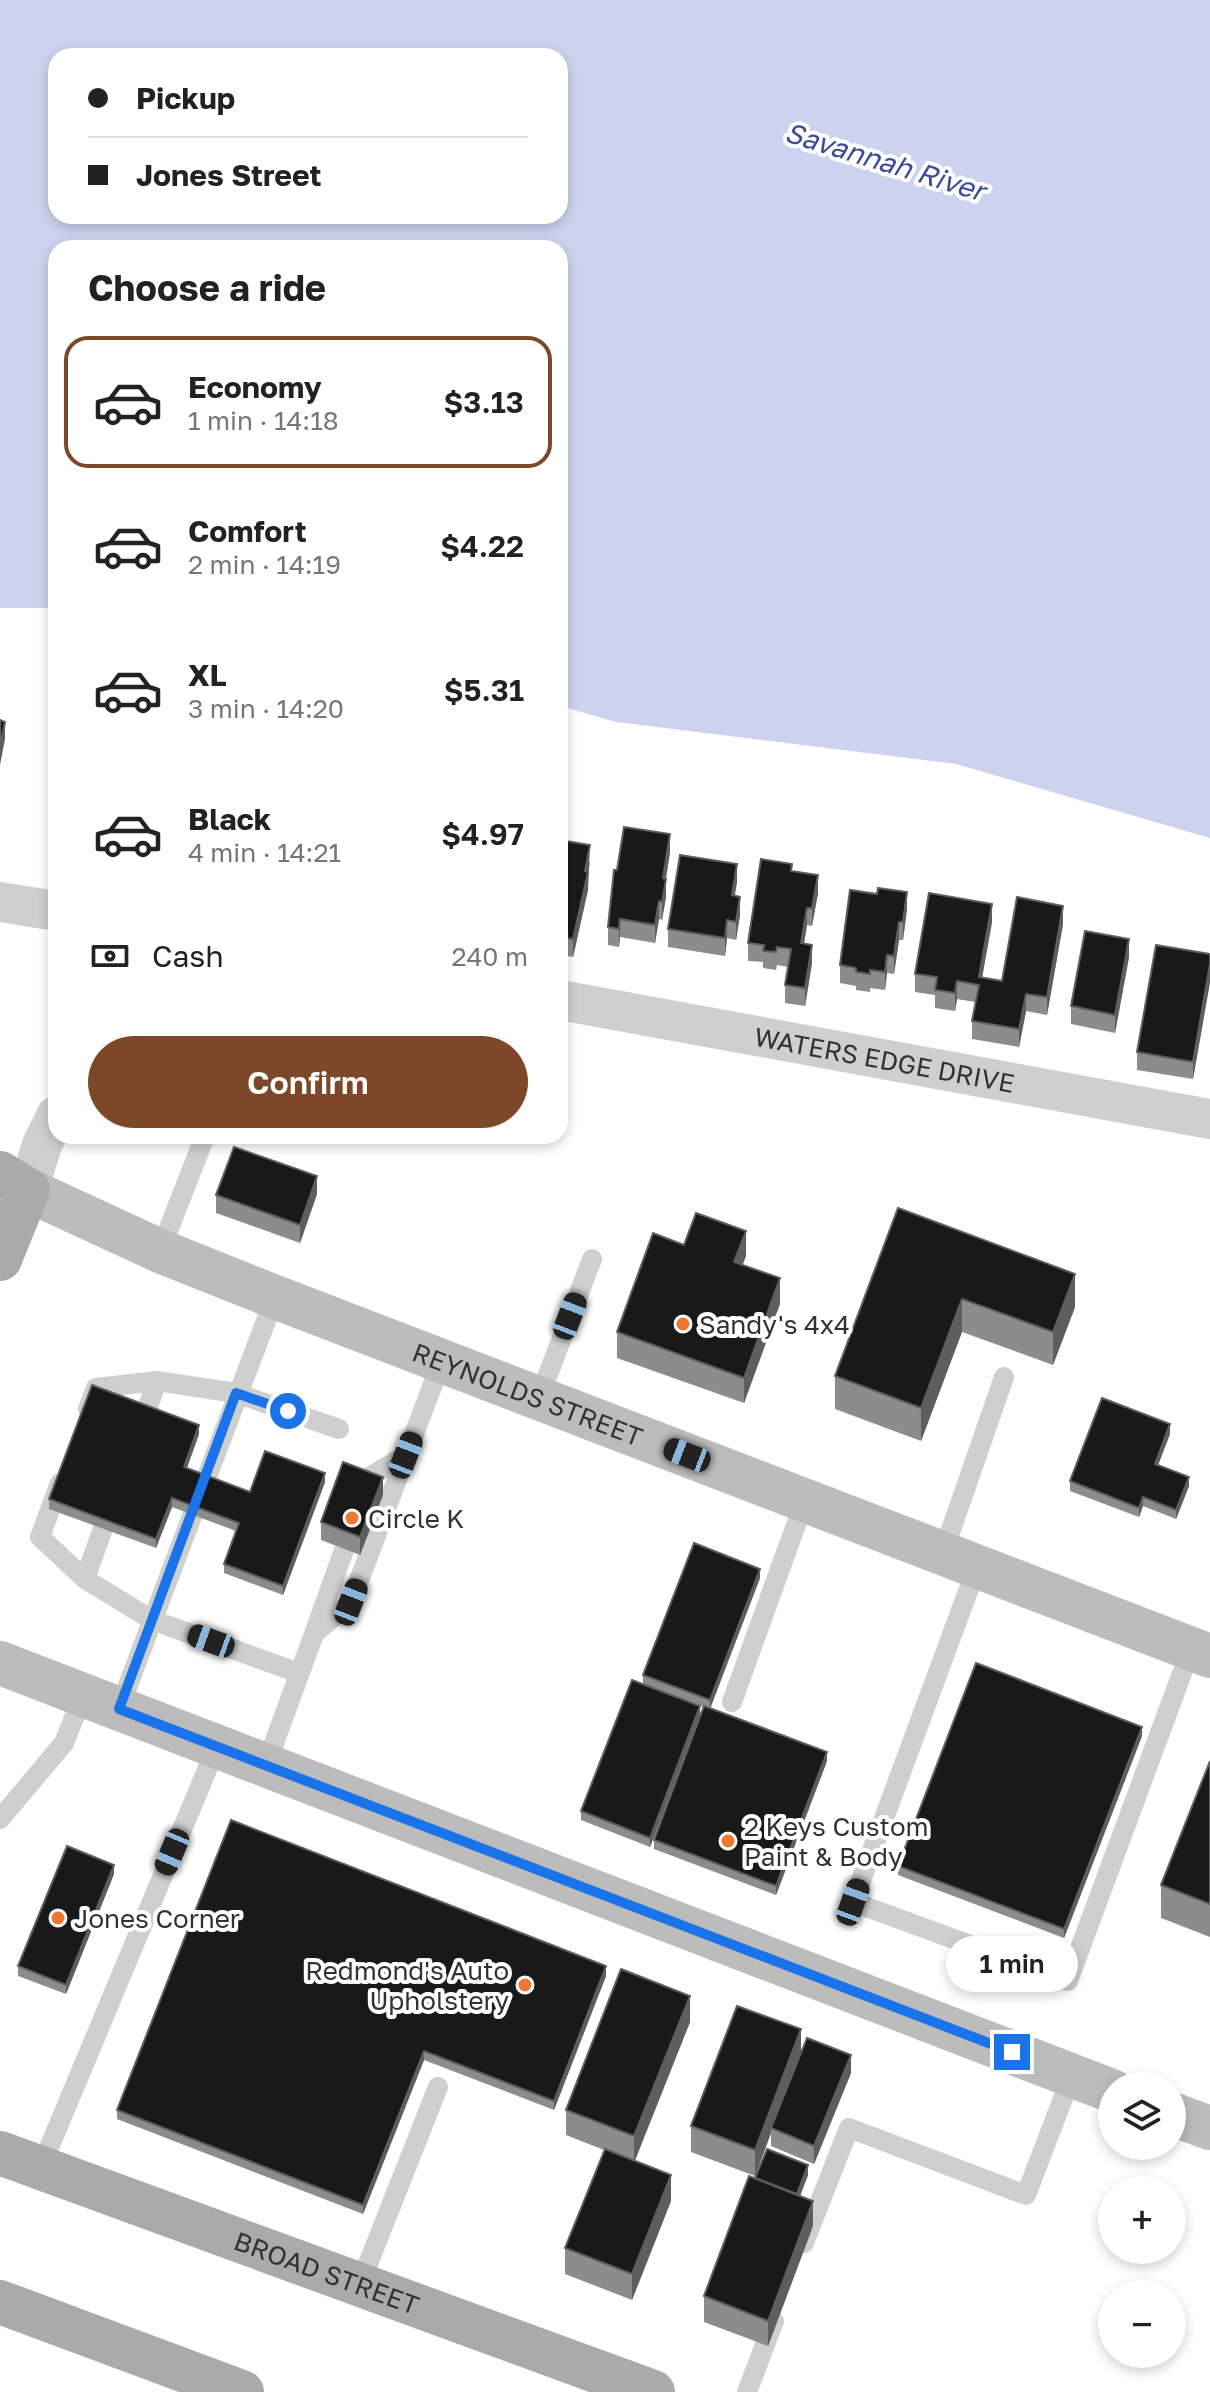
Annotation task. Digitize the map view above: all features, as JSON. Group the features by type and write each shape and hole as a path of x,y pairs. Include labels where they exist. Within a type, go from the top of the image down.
{"main road":[{"name":"REYNOLDS STREET","path":"14,1182 160,1251 275,1297 1205,1652"},
{"path":"0,1259 14,1182"},
{"path":"0,1663 1098,2085"},
{"name":"BROAD STREET","path":"0,2153 360,2284 563,2376 653,2392"},
{"path":"0,2302 242,2392"}],"street":[{"path":"0,902 48,910"},
{"name":"WATERS EDGE DRIVE","path":"568,1001 1210,1119"},
{"path":"14,1182 48,1133"}],"lane":[{"path":"160,1251 202,1144"},
{"path":"539,1398 592,1259"},
{"path":"0,1819 101,1702 152,1620 275,1297"},
{"path":"266,1765 314,1634 351,1602 442,1360"},
{"path":"1004,1377 960,1560 853,1902 1068,1981 1205,1652"},
{"path":"131,1451 157,1381"},
{"path":"79,1433 96,1388 157,1381 236,1393 339,1429"},
{"path":"68,1462 40,1537 85,1579 152,1620 299,1673"},
{"path":"85,1579 121,1480"},
{"path":"732,1702 805,1500"},
{"path":"41,2167 217,1746"},
{"path":"799,2257 849,2128 1026,2195 1072,2075"},
{"path":"360,2284 438,2087"},
{"path":"747,2392 782,2300"}],"water":[{"name":"Savannah River","path":"0,0 1210,0 1210,838 956,764 616,722 568,708 568,240 48,240 48,608 0,608"}],"building":[{"path":"0,720 5,722 0,747"},
{"path":"624,827 670,834 663,878 666,879 655,925 620,919 619,929 608,927 614,870 617,870"},
{"path":"568,841 590,845 585,871 588,872 573,939 568,938"},
{"path":"680,855 737,864 732,895 740,897 736,922 727,920 725,938 668,929"},
{"path":"761,859 792,864 791,871 818,875 812,908 807,908 801,943 812,945 805,988 785,985 791,949 777,947 776,952 763,951 764,945 748,943"},
{"path":"878,888 907,892 903,922 899,922 894,956 887,955 885,972 856,972 856,968 840,965 850,890 877,894"},
{"path":"929,893 992,904 979,977 1002,981 1017,897 1063,906 1047,997 1026,994 1019,1029 972,1021 979,985 957,981 955,993 935,990 937,977 915,974"},
{"path":"1085,931 1129,939 1115,1015 1071,1006"},
{"path":"1156,945 1210,954 1193,1062 1137,1052"},
{"path":"234,1147 317,1176 300,1225 216,1195"},
{"path":"898,1208 1075,1274 1053,1332 962,1299 921,1408 835,1376"},
{"path":"696,1213 746,1231 734,1262 780,1278 744,1378 617,1332 653,1233 684,1245"},
{"path":"92,1385 199,1425 184,1467 250,1492 265,1451 325,1473 283,1586 224,1564 239,1523 172,1498 156,1539 49,1499"},
{"path":"1102,1398 1170,1424 1155,1464 1189,1477 1176,1510 1143,1497 1139,1508 1070,1481"},
{"name":"Circle K","path":"343,1462 383,1477 360,1537 321,1522"},
{"path":"694,1543 760,1569 710,1700 643,1675"},
{"path":"976,1663 1142,1727 1064,1929 898,1866"},
{"path":"632,1680 700,1706 650,1838 581,1811"},
{"path":"704,1706 827,1752 776,1886 654,1840"},
{"path":"1210,1761 1210,1904 1161,1885"},
{"path":"231,1820 606,1966 554,2101 424,2051 363,2205 117,2110"},
{"path":"67,1846 114,1865 66,1985 18,1966"},
{"path":"621,1969 690,1996 634,2136 566,2110"},
{"path":"737,2006 801,2029 755,2150 691,2126"},
{"path":"807,2038 851,2055 814,2146 771,2128"},
{"path":"605,2149 671,2175 632,2274 565,2248"},
{"path":"767,2149 808,2165 797,2194 755,2178"},
{"path":"749,2176 813,2201 768,2321 704,2296"}],"place":[{"name":"Sandy's 4x4","path":"683,1324"},
{"name":"Circle K","path":"352,1518"},
{"name":"2 Keys Custom Paint & Body","path":"728,1841"},
{"name":"Jones Corner","path":"58,1918"},
{"name":"Redmond's Auto Upholstery","path":"525,1985"}],"route":[{"path":"288,1411 236,1393 119,1709 1012,2052"}]}
